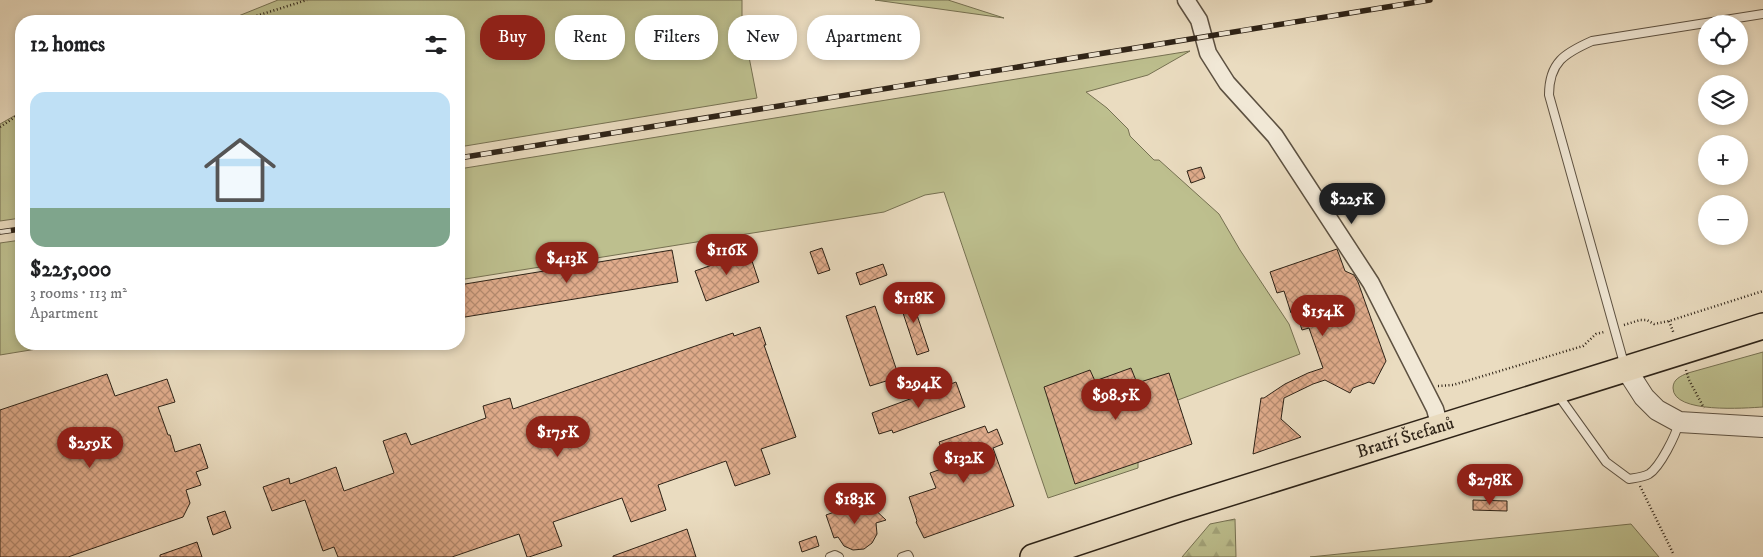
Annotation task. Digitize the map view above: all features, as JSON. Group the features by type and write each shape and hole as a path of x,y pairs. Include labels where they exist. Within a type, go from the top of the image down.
{"main road":[{"name":"Bratří Štefanů","path":"1033,557 1178,508 1763,326"}],"street":[{"path":"1186,0 1198,20 1208,53 1227,83 1275,136 1372,283 1435,409 1440,427"},
{"path":"1626,369 1644,397 1657,410 1679,422 1763,427"}],"lane":[{"path":"1626,369 1549,95 1549,81 1553,69 1569,52 1592,41 1763,14"},
{"path":"1555,391 1606,462 1629,480 1649,474 1663,458 1679,422"},
{"path":"830,557 835,555 839,557"},
{"path":"902,557 908,555 909,557"}],"path":[{"path":"259,15 307,0"},
{"path":"0,127 15,117"},
{"path":"1424,386 1453,386 1583,346 1596,334 1640,320 1647,320 1654,324 1669,321 1763,291"},
{"path":"1669,321 1689,380 1705,410 1706,424"},
{"path":"1636,478 1673,553"}],"green space":[{"path":"278,0 742,0 742,15 728,15 728,60 750,60 757,98 465,146 465,15 241,15"},
{"path":"875,0 948,0 1004,18"},
{"path":"1190,51 1148,75 1086,92 1107,108 1128,129 1130,136 1154,160 1159,160 1219,214 1240,250 1289,324 1300,354 1178,400 1138,422 1138,468 1048,498 944,192 925,195 884,212 465,279 465,168"},
{"path":"15,115 15,219 0,221 0,124"},
{"path":"15,241 15,350 30,350 0,355 0,243"},
{"path":"1763,352 1763,407 1712,408 1685,402 1676,396 1673,385 1683,375"},
{"path":"1235,519 1236,557 1182,557 1210,524"},
{"path":"1631,524 1659,557 1310,557"}],"building":[{"path":"1201,167 1205,178 1191,183 1187,171"},
{"path":"822,248 830,270 818,274 810,252"},
{"path":"1337,249 1345,271 1354,275 1358,282 1386,361 1374,384 1369,382 1353,388 1350,393 1325,380 1284,398 1281,419 1301,437 1253,454 1261,398 1264,398 1285,384 1323,368 1309,328 1302,330 1296,311 1291,313 1284,291 1277,293 1270,272"},
{"path":"672,250 678,282 465,317 465,284"},
{"path":"749,252 759,282 706,301 695,271"},
{"path":"883,264 887,275 860,285 856,273"},
{"path":"910,294 929,351 917,355 898,298"},
{"path":"875,306 899,377 870,386 846,316"},
{"path":"760,327 766,345 764,345 796,437 761,449 770,474 735,486 726,461 658,485 666,510 631,522 622,498 553,522 562,546 529,557 527,557 519,534 452,557 338,557 334,547 323,551 305,500 272,511 263,487 289,478 290,484 336,467 344,491 394,473 383,441 406,433 411,445 486,418 483,406 510,398 513,409 733,333 734,336"},
{"path":"1131,368 1137,383 1169,373 1192,444 1075,484 1044,387 1090,370 1095,381"},
{"path":"107,374 115,396 167,379 175,402 158,407 175,452 200,444 208,468 196,472 201,485 186,490 190,503 183,517 68,557 0,557 0,410"},
{"path":"956,382 965,407 893,433 892,430 879,434 872,413"},
{"path":"985,426 988,433 997,429 1003,444 993,448 1014,506 924,538 916,522 909,497 936,488 930,473 947,467 939,442"},
{"path":"868,500 870,505 886,520 876,523 877,534 872,543 864,549 853,550 844,546 838,537 834,538 826,515"},
{"path":"1473,500 1507,501 1507,511 1473,510"},
{"path":"225,511 231,528 213,535 207,517"},
{"path":"687,529 696,557 613,557 613,556"},
{"path":"816,536 819,546 802,552 799,542"},
{"path":"197,542 202,557 160,557 160,555"}],"railway":[{"path":"465,157 1430,0"},
{"path":"0,232 15,230"}]}
